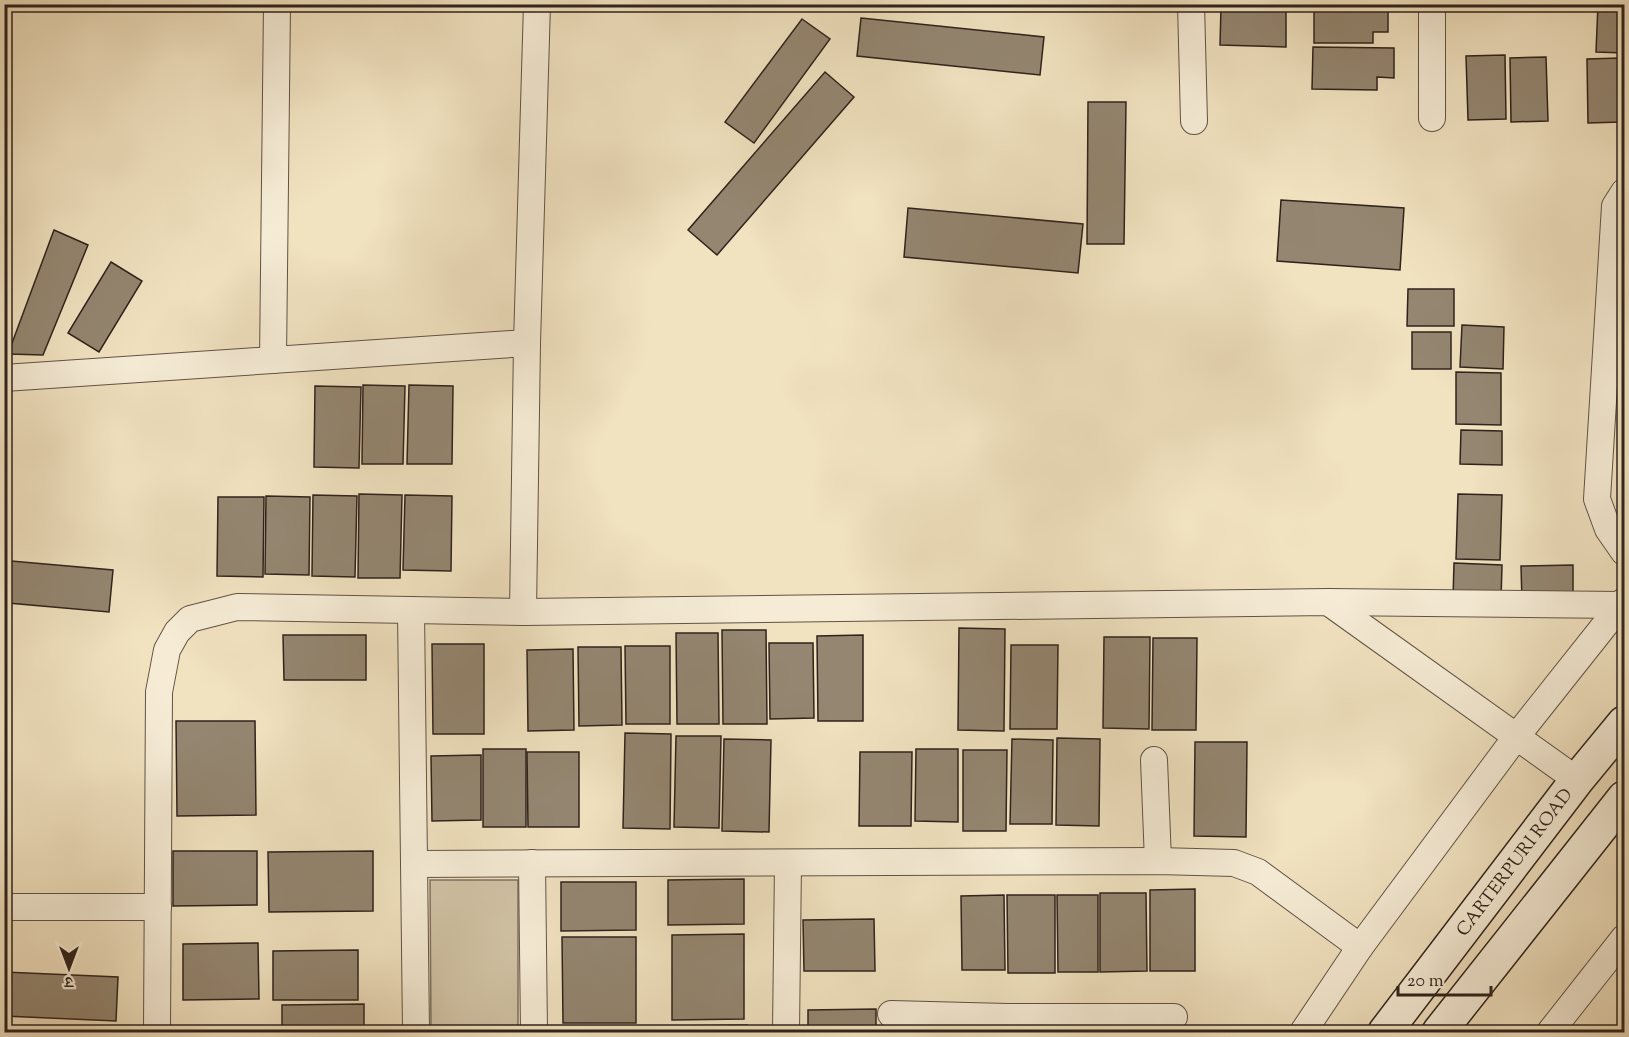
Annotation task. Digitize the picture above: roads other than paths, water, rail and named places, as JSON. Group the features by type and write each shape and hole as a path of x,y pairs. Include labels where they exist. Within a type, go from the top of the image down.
{"main road":[{"name":"CARTERPURI ROAD","path":"1385,1032 1576,780 1624,723"},
{"path":"1439,1032 1624,798"}],"street":[{"path":"273,360 277,4"},
{"path":"524,612 527,343 537,4"},
{"path":"1191,4 1194,121"},
{"path":"1432,4 1432,118"},
{"path":"1624,192 1616,206 1597,499 1608,529 1624,552"},
{"path":"4,378 527,343"},
{"path":"1328,602 1576,780"},
{"path":"157,1032 159,692 167,650 177,632 190,619 237,606 524,612 1328,602 1623,604"},
{"path":"1303,1032 1360,947 1516,736 1623,604"},
{"path":"411,610 416,1032"},
{"path":"1154,760 1158,861"},
{"path":"414,864 1158,861 1234,863 1258,872 1360,947"},
{"path":"786,1032 788,863"},
{"path":"532,864 534,1032"},
{"path":"4,907 158,908"},
{"path":"1550,1032 1624,938"},
{"path":"891,1014 1007,1025 1174,1017"}]}
